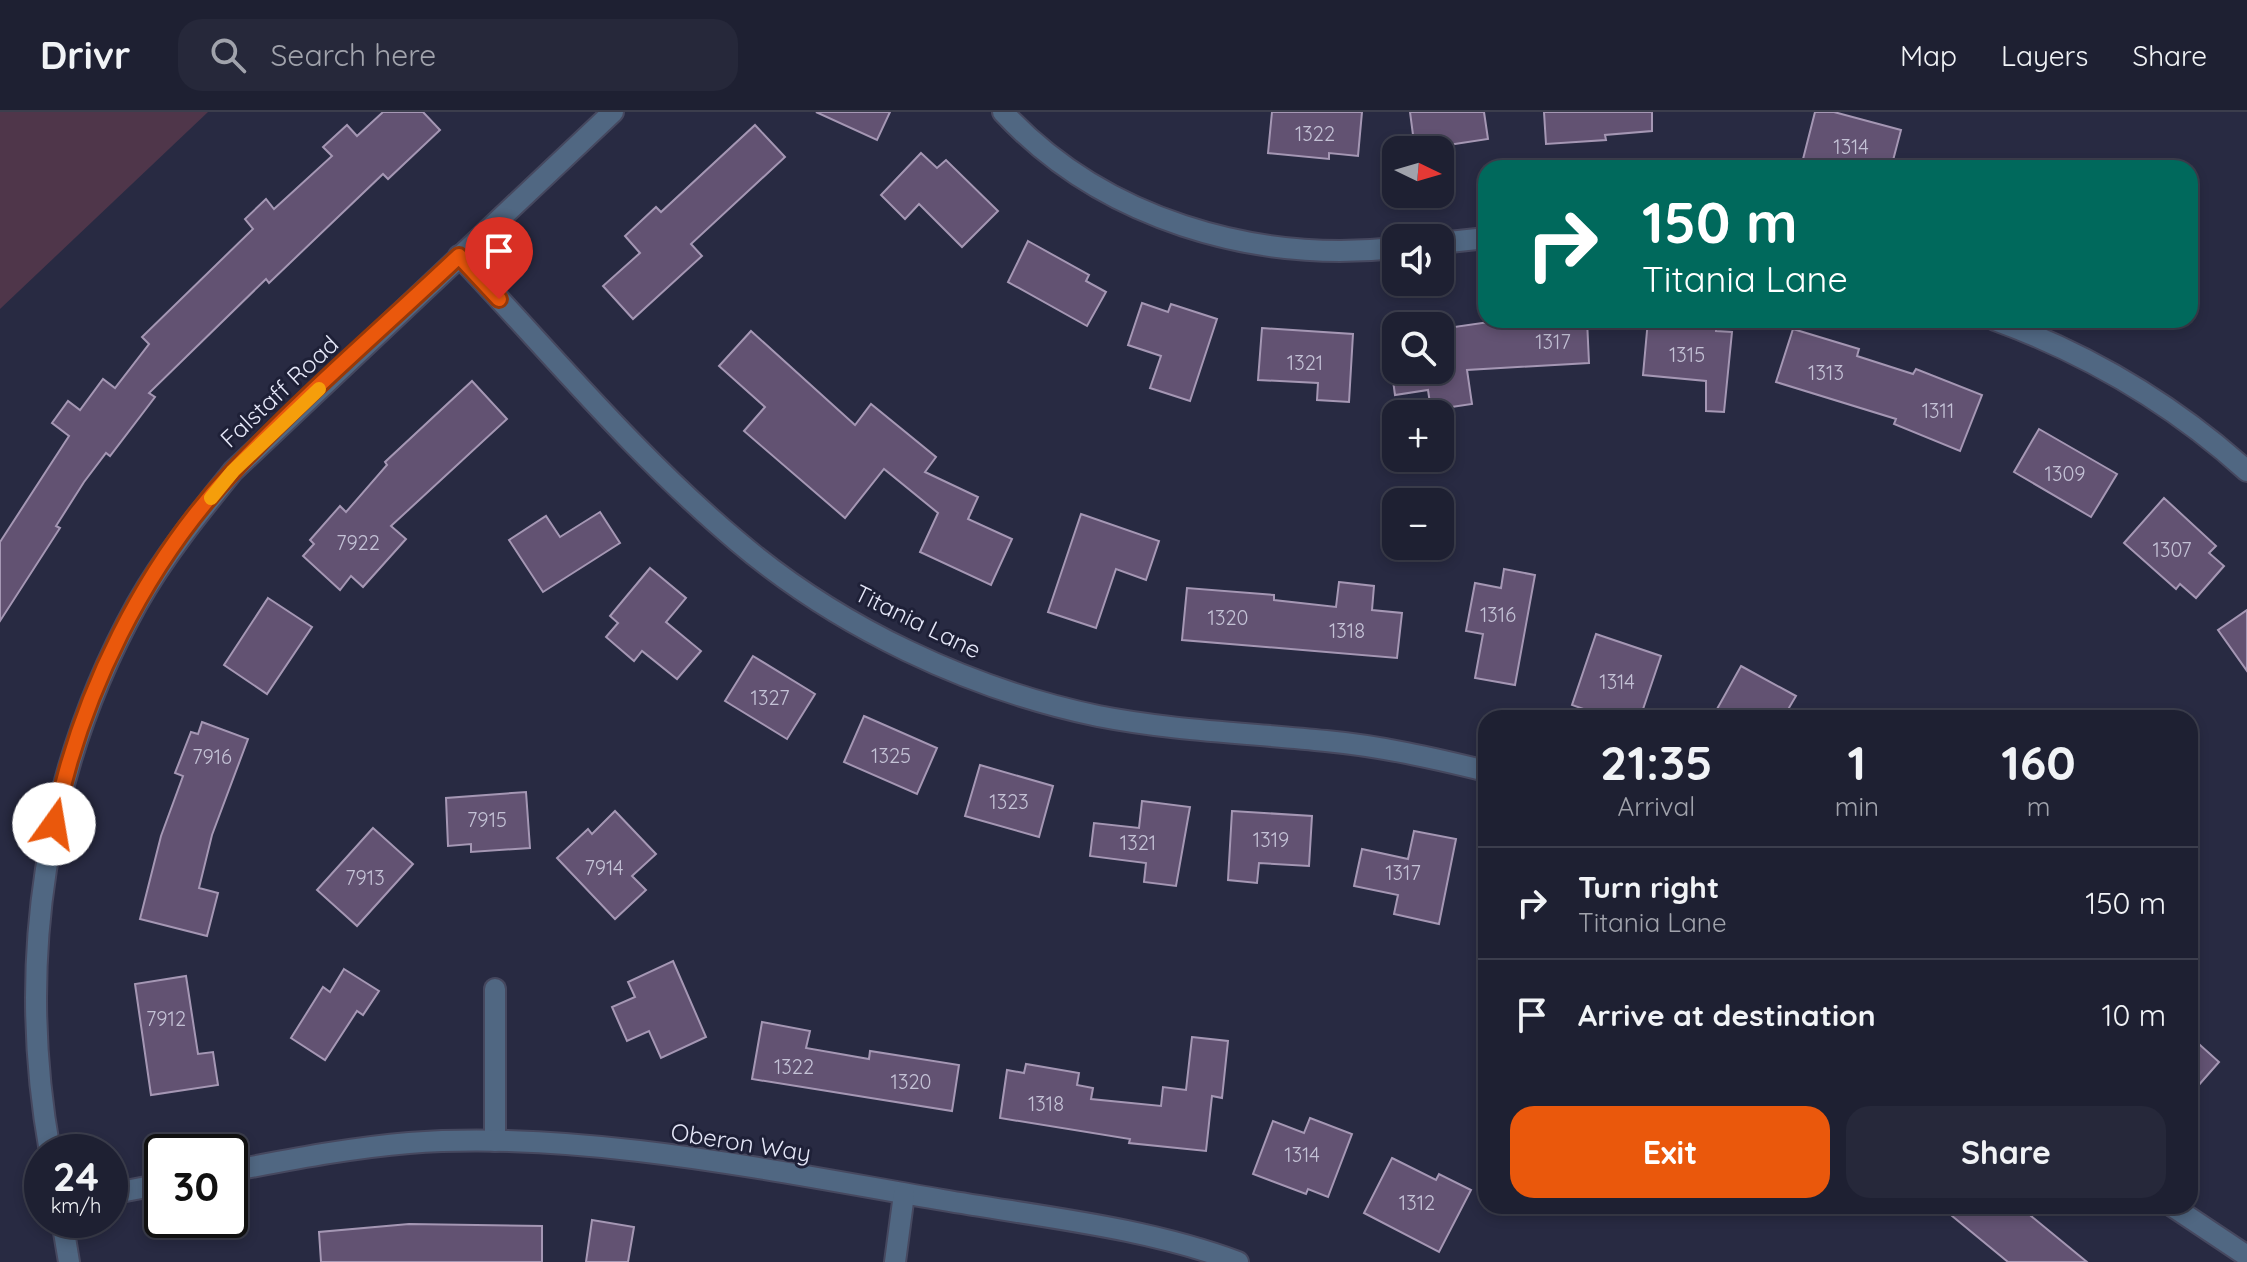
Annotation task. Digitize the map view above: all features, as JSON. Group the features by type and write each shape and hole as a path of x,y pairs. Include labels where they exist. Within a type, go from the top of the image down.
{"street":[{"name":"Falstaff Road","path":"48,1134 35,1034 35,953 44,873 59,799 98,681 138,603 167,557 233,471 613,112"},
{"path":"1003,112 1059,161 1110,194 1165,220 1228,239 1290,250 1354,253 1382,250"},
{"path":"1454,241 1478,239"},
{"name":"Titania Lane","path":"459,256 680,491 740,544 807,593 870,631 943,666 1017,694 1097,715 1180,730 1327,741 1424,755 1478,769"},
{"path":"2014,328 2082,357 2136,388 2203,434 2247,471"},
{"path":"495,989 495,1141"},
{"name":"Oberon Way","path":"248,1168 328,1152 410,1143 495,1141 624,1150 1144,1234 1238,1262"},
{"path":"895,1262 904,1194"},
{"path":"2184,1214 2247,1256"},
{"path":"65,1238 69,1262"}],"shaded area":[{"path":"0,112 208,112 0,309"}],"building":[{"path":"383,112 423,112 440,130 388,179 383,174 269,283 266,279 149,393 155,397 110,456 106,453 84,482 56,526 60,528 0,621 0,542 69,436 52,423 68,401 80,410 103,379 115,388 149,344 142,337 253,229 245,219 266,199 274,209 332,156 323,147 347,125 357,136"},
{"path":"816,112 890,112 877,140"},
{"path":"1272,112 1362,112 1358,156 1329,153 1329,159 1268,153"},
{"path":"1410,112 1484,112 1488,139 1454,144 1454,136 1413,136"},
{"path":"1544,112 1652,112 1652,131 1605,135 1606,140 1546,144"},
{"path":"1815,112 1834,112 1901,130 1893,160 1803,160"},
{"path":"755,125 785,157 691,244 702,256 633,319 603,286 640,253 625,236 656,207 661,212"},
{"path":"921,153 937,168 946,160 998,211 962,247 919,204 905,219 881,195"},
{"path":"1028,241 1089,275 1086,281 1106,292 1087,326 1008,282"},
{"path":"1142,303 1168,312 1171,304 1217,319 1190,401 1150,388 1161,356 1128,345"},
{"path":"1478,324 1478,328 1587,328 1589,363 1467,370 1472,404 1454,407 1454,400 1430,400 1428,390 1395,395 1394,384 1454,384 1454,327"},
{"path":"1262,328 1353,334 1349,402 1317,400 1318,383 1258,380"},
{"path":"1647,328 1716,328 1716,331 1732,332 1724,412 1706,411 1706,381 1643,375"},
{"path":"1793,329 1859,349 1857,356 1913,374 1916,369 1982,395 1960,451 1894,424 1896,419 1776,382"},
{"path":"751,331 855,425 871,404 936,457 925,472 978,497 968,519 1012,539 991,585 920,552 938,513 884,469 845,518 744,431 765,407 719,366"},
{"path":"472,381 507,419 391,526 406,539 363,587 351,576 340,590 303,556 314,544 310,540 340,506 346,512 387,465 385,462"},
{"path":"2039,429 2117,474 2091,517 2014,472"},
{"path":"2164,498 2216,546 2209,553 2224,566 2196,598 2180,584 2176,589 2124,543"},
{"path":"600,512 620,543 543,592 509,540 546,516 560,537"},
{"path":"1081,514 1159,541 1146,580 1116,569 1096,628 1048,612"},
{"path":"650,568 686,598 666,622 701,651 677,679 642,651 634,661 606,637 618,623 610,616"},
{"path":"1504,569 1535,575 1515,685 1475,678 1483,634 1466,631 1475,583 1501,588"},
{"path":"1339,582 1374,586 1372,610 1402,613 1397,658 1182,640 1187,588 1274,595 1274,600 1336,607"},
{"path":"268,598 312,627 267,694 224,665"},
{"path":"2247,610 2247,671 2218,630"},
{"path":"1596,634 1661,656 1643,710 1586,710 1572,705"},
{"path":"753,656 815,694 787,739 725,701"},
{"path":"1741,666 1796,696 1788,710 1716,710"},
{"path":"864,716 937,748 917,794 844,762"},
{"path":"202,722 248,739 212,835 199,888 218,893 207,936 140,919 161,836 183,776 175,773 191,732 198,734"},
{"path":"980,765 1053,786 1039,837 965,816"},
{"path":"526,792 530,848 471,852 471,844 448,846 446,798"},
{"path":"1142,801 1190,807 1176,886 1144,882 1146,863 1090,856 1094,823 1139,828"},
{"path":"615,811 656,854 632,876 646,890 615,919 557,858 588,829 592,834"},
{"path":"1232,811 1312,816 1309,866 1259,863 1257,883 1228,880"},
{"path":"373,828 413,864 357,926 317,890"},
{"path":"1414,831 1456,839 1439,924 1394,914 1398,895 1354,886 1362,849 1408,859"},
{"path":"673,961 706,1037 661,1058 649,1031 627,1041 612,1007 635,997 628,982"},
{"path":"344,969 379,991 363,1015 357,1011 325,1060 291,1038 323,987 330,992"},
{"path":"186,976 198,1054 213,1052 218,1085 151,1095 135,984"},
{"path":"762,1022 810,1031 806,1048 869,1059 870,1051 959,1065 952,1111 752,1079"},
{"path":"1192,1037 1228,1041 1222,1098 1212,1096 1206,1151 1129,1143 1130,1139 1000,1118 1007,1070 1024,1073 1026,1064 1079,1073 1077,1085 1093,1088 1091,1099 1161,1106 1163,1087 1186,1090"},
{"path":"2198,1043 2219,1062 2198,1086"},
{"path":"1310,1118 1352,1134 1328,1197 1308,1189 1306,1194 1253,1174 1273,1121 1304,1133"},
{"path":"1392,1158 1436,1180 1439,1174 1471,1190 1439,1252 1364,1213"},
{"path":"1950,1214 2029,1214 2087,1262 2008,1262"},
{"path":"592,1220 634,1227 628,1262 586,1262"},
{"path":"409,1224 542,1226 542,1262 321,1262 319,1232"}],"slow traffic":[{"path":"211,498 233,471 319,389"}],"route":[{"path":"54,824 71,754 98,681 138,603 181,535 233,471 459,256 499,299"}]}
